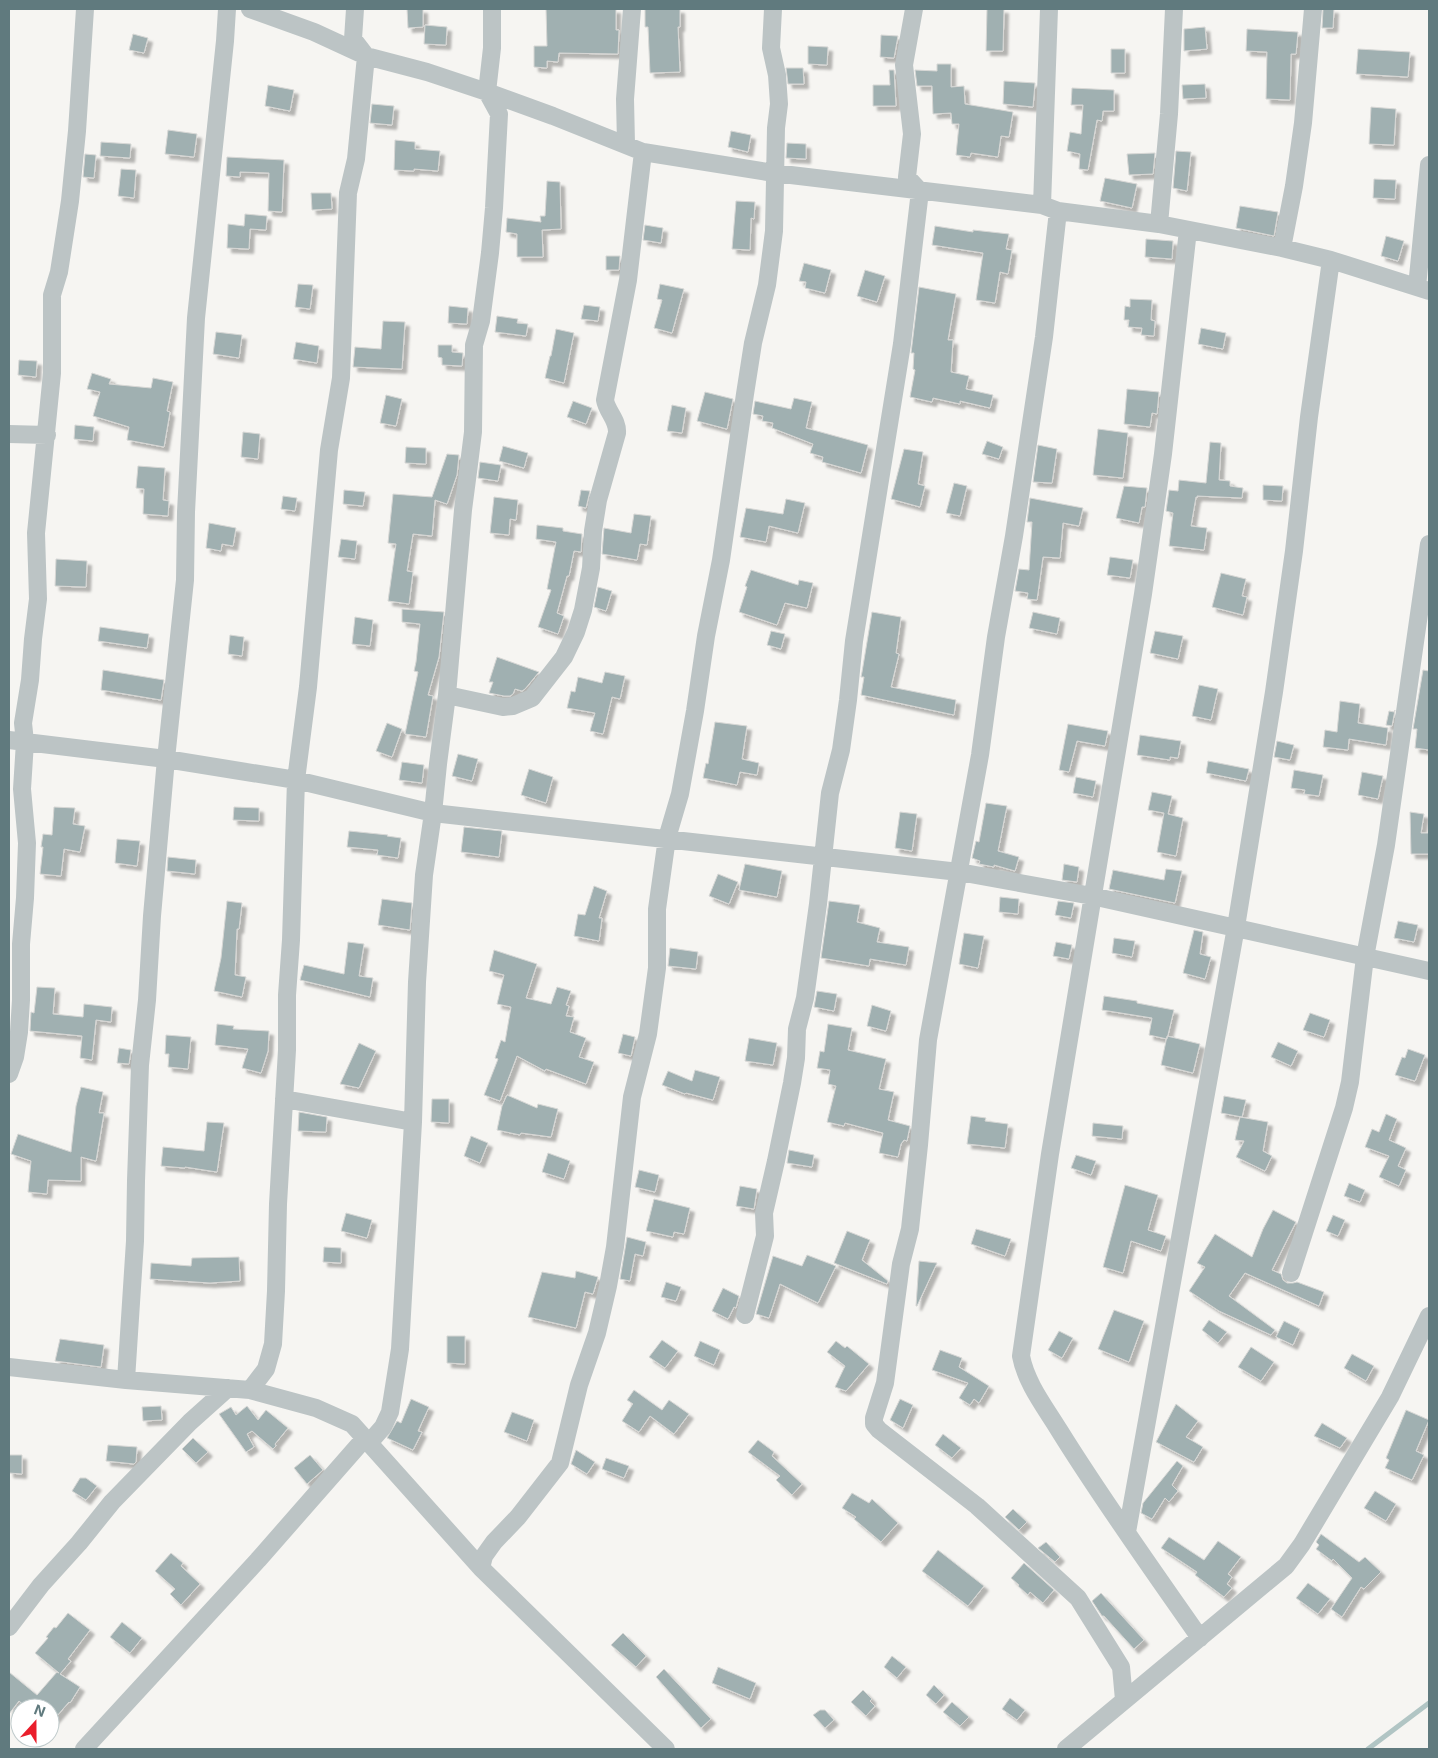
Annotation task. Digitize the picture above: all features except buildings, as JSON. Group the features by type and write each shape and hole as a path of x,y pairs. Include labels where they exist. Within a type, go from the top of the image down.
{"street":[{"path":"9,1074 15,1057 19,1032 21,944 27,843 17,741 23,723 30,680 38,598 36,533 52,373 52,296 59,272 70,201 77,131 85,9"},
{"path":"126,1380 135,1241 140,1065 166,759 185,580 186,512 196,318 227,9"},
{"path":"250,9 314,32 366,56 427,72 487,92 643,152 774,173 1050,208 1159,224 1282,248 1331,260 1423,289 1429,165"},
{"path":"250,1390 266,1369 273,1344 287,995 292,931 296,780 308,687 329,450 341,378 348,194 356,159 366,56 354,39 355,9"},
{"path":"84,1749 382,1427 390,1412 400,1349 413,1122 417,982 424,875 447,695 463,510 472,432 474,345 480,321 490,253 494,208 499,114 487,92 492,48 492,9"},
{"path":"626,144 626,99 632,9"},
{"path":"481,1568 484,1556 494,1542 518,1517 560,1463 579,1385 596,1333 610,1277 632,1097 648,1034 657,968 657,909 667,838 680,794 695,711 706,636 721,560 752,352 766,286 774,231 774,173 779,104 777,75 771,48 773,9"},
{"path":"745,1315 765,1236 764,1213 792,1083 796,1058 797,1029 805,998 818,904 830,793 841,750 854,641 902,344 920,191 907,177 912,134 904,65 914,9"},
{"path":"1048,9 1050,208 1044,337 1014,536 996,636 980,755 928,1040 910,1229 900,1264 885,1383 877,1405 874,1424 879,1430 977,1506 1078,1598 1121,1667 1124,1700"},
{"path":"1159,224 1169,114 1174,9"},
{"path":"1282,248 1304,123 1313,9"},
{"path":"447,695 503,708 524,703 532,698 564,657 576,632 583,610 591,568 593,531 598,500 617,433 616,423 606,406 605,400 628,280 643,152"},
{"path":"1188,230 1159,482 1135,642 1050,1154 1021,1356 1024,1368 1036,1392 1089,1478 1200,1638"},
{"path":"1126,1532 1236,927 1274,692 1331,260"},
{"path":"9,434 47,435"},
{"path":"1292,1273 1348,1090 1364,956 1386,845 1429,544"},
{"path":"17,741 166,759 296,780 433,813 959,872 1092,896 1429,971"},
{"path":"284,1099 413,1122"},
{"path":"1066,1749 1286,1566 1297,1551 1390,1397 1429,1316"},
{"path":"9,1367 126,1380 250,1390 316,1408 352,1424 481,1568 666,1749"},
{"path":"9,1628 41,1585 79,1543 112,1502 190,1422 228,1388"}],"waterway":[{"path":"1368,1749 1429,1703"}]}
